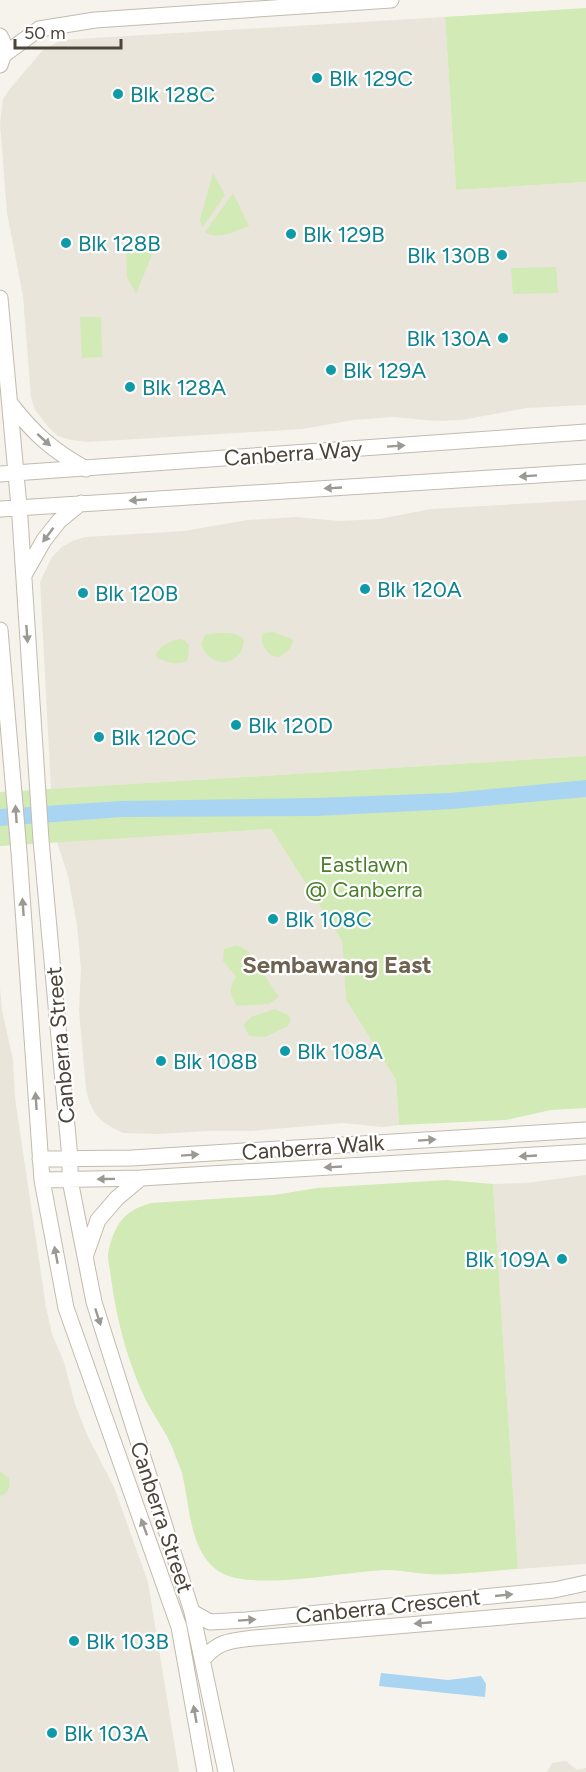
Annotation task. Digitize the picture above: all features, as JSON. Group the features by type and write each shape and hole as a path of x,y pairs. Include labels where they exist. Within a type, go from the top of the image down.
{"street":[{"path":"2,59 39,29 95,20 391,0"},
{"path":"0,36 4,43 2,59"},
{"name":"Canberra Street","path":"0,298 19,507 41,840 70,1180 94,1302 193,1618 226,1772"},
{"path":"9,402 25,423 45,443 86,469"},
{"name":"Canberra Way","path":"0,474 586,432"},
{"name":"Canberra Way","path":"0,509 586,472"},
{"path":"23,576 44,540 59,521 81,503"},
{"name":"Canberra Street","path":"0,630 18,839 42,1180 66,1308 179,1627 205,1772"},
{"name":"Canberra Walk","path":"40,1160 132,1158 586,1130"},
{"name":"Canberra Walk","path":"42,1180 141,1178 586,1152"},
{"path":"84,1260 98,1220 117,1198 141,1178"},
{"name":"Canberra Crescent","path":"193,1618 210,1622 246,1620 554,1590 586,1583"},
{"name":"Canberra Crescent","path":"203,1659 213,1648 241,1639 586,1610"},
{"path":"179,1627 193,1618"}],"shaded area":[{"path":"445,17 456,190 586,182 586,405 526,408 462,420 436,421 393,417 353,420 303,429 88,442 58,436 49,428 35,410 31,397 23,296 7,213 0,123 3,99 42,51 61,40"},
{"path":"586,500 586,756 51,789 40,582 52,557 72,541 85,537 184,531 248,520 296,517 339,521 379,519 431,509"},
{"path":"271,829 342,941 346,1000 396,1080 399,1125 382,1127 343,1123 251,1131 158,1134 123,1133 113,1128 95,1113 86,1089 79,1010 81,968 77,925 68,876 57,842"},
{"path":"0,987 2,1010 13,1060 15,1098 52,1334 64,1362 75,1404 88,1437 114,1487 148,1582 179,1772 0,1772"},
{"path":"586,1175 586,1564 518,1569 493,1184 526,1183"},
{"path":"566,1761 577,1770 586,1768 586,1772 547,1772 552,1763"}],"green space":[{"path":"586,8 586,182 456,190 445,17"},
{"path":"213,173 225,195 202,228 200,220"},
{"path":"233,193 249,226 215,236 205,232"},
{"path":"153,242 155,247 136,294 127,277 126,250"},
{"path":"556,267 558,293 513,294 511,268"},
{"path":"80,317 101,317 102,357 82,358"},
{"path":"273,632 292,639 293,642 289,650 279,657 271,655 262,641 263,633"},
{"path":"235,634 244,640 242,649 232,660 225,662 212,658 201,644 205,635"},
{"path":"179,639 189,645 188,660 172,663 157,657 156,654 163,646"},
{"name":"Eastlawn @ Canberra","path":"586,756 586,1108 551,1110 506,1120 399,1125 396,1080 346,1000 342,941 271,829 0,846 0,792"},
{"path":"237,945 248,951 279,997 269,1004 237,1006 234,1002 231,991 236,976 223,961 224,949"},
{"path":"275,1009 288,1015 291,1020 288,1026 265,1037 249,1036 244,1025 251,1017"},
{"path":"446,1180 493,1184 518,1569 461,1574 427,1574 386,1570 276,1580 235,1578 220,1572 210,1564 196,1541 181,1470 167,1436 142,1392 126,1350 108,1258 111,1242 119,1224 130,1212 151,1203 274,1195 317,1188"},
{"path":"0,1471 9,1478 9,1484 7,1491 0,1496"}],"water":[{"path":"586,780 586,797 452,809 316,816 122,817 0,826 0,809 121,801 450,793"},
{"path":"381,1673 448,1680 481,1676 486,1684 485,1697 379,1686"}],"place":[{"name":"Blk 129C","path":"317,78"},
{"name":"Blk 128C","path":"118,94"},
{"name":"Blk 129B","path":"291,234"},
{"name":"Blk 128B","path":"66,243"},
{"name":"Blk 130B","path":"502,255"},
{"name":"Blk 130A","path":"503,338"},
{"name":"Blk 129A","path":"331,370"},
{"name":"Blk 128A","path":"130,387"},
{"name":"Blk 120A","path":"365,589"},
{"name":"Blk 120B","path":"83,593"},
{"name":"Blk 120D","path":"236,725"},
{"name":"Blk 120C","path":"99,737"},
{"name":"Blk 108C","path":"273,919"},
{"name":"Blk 108A","path":"285,1051"},
{"name":"Blk 108B","path":"161,1061"},
{"name":"Blk 109A","path":"562,1259"},
{"name":"Blk 103B","path":"74,1641"},
{"name":"Blk 103A","path":"52,1733"}],"district":[{"name":"Sembawang East","path":"337,965"}]}
